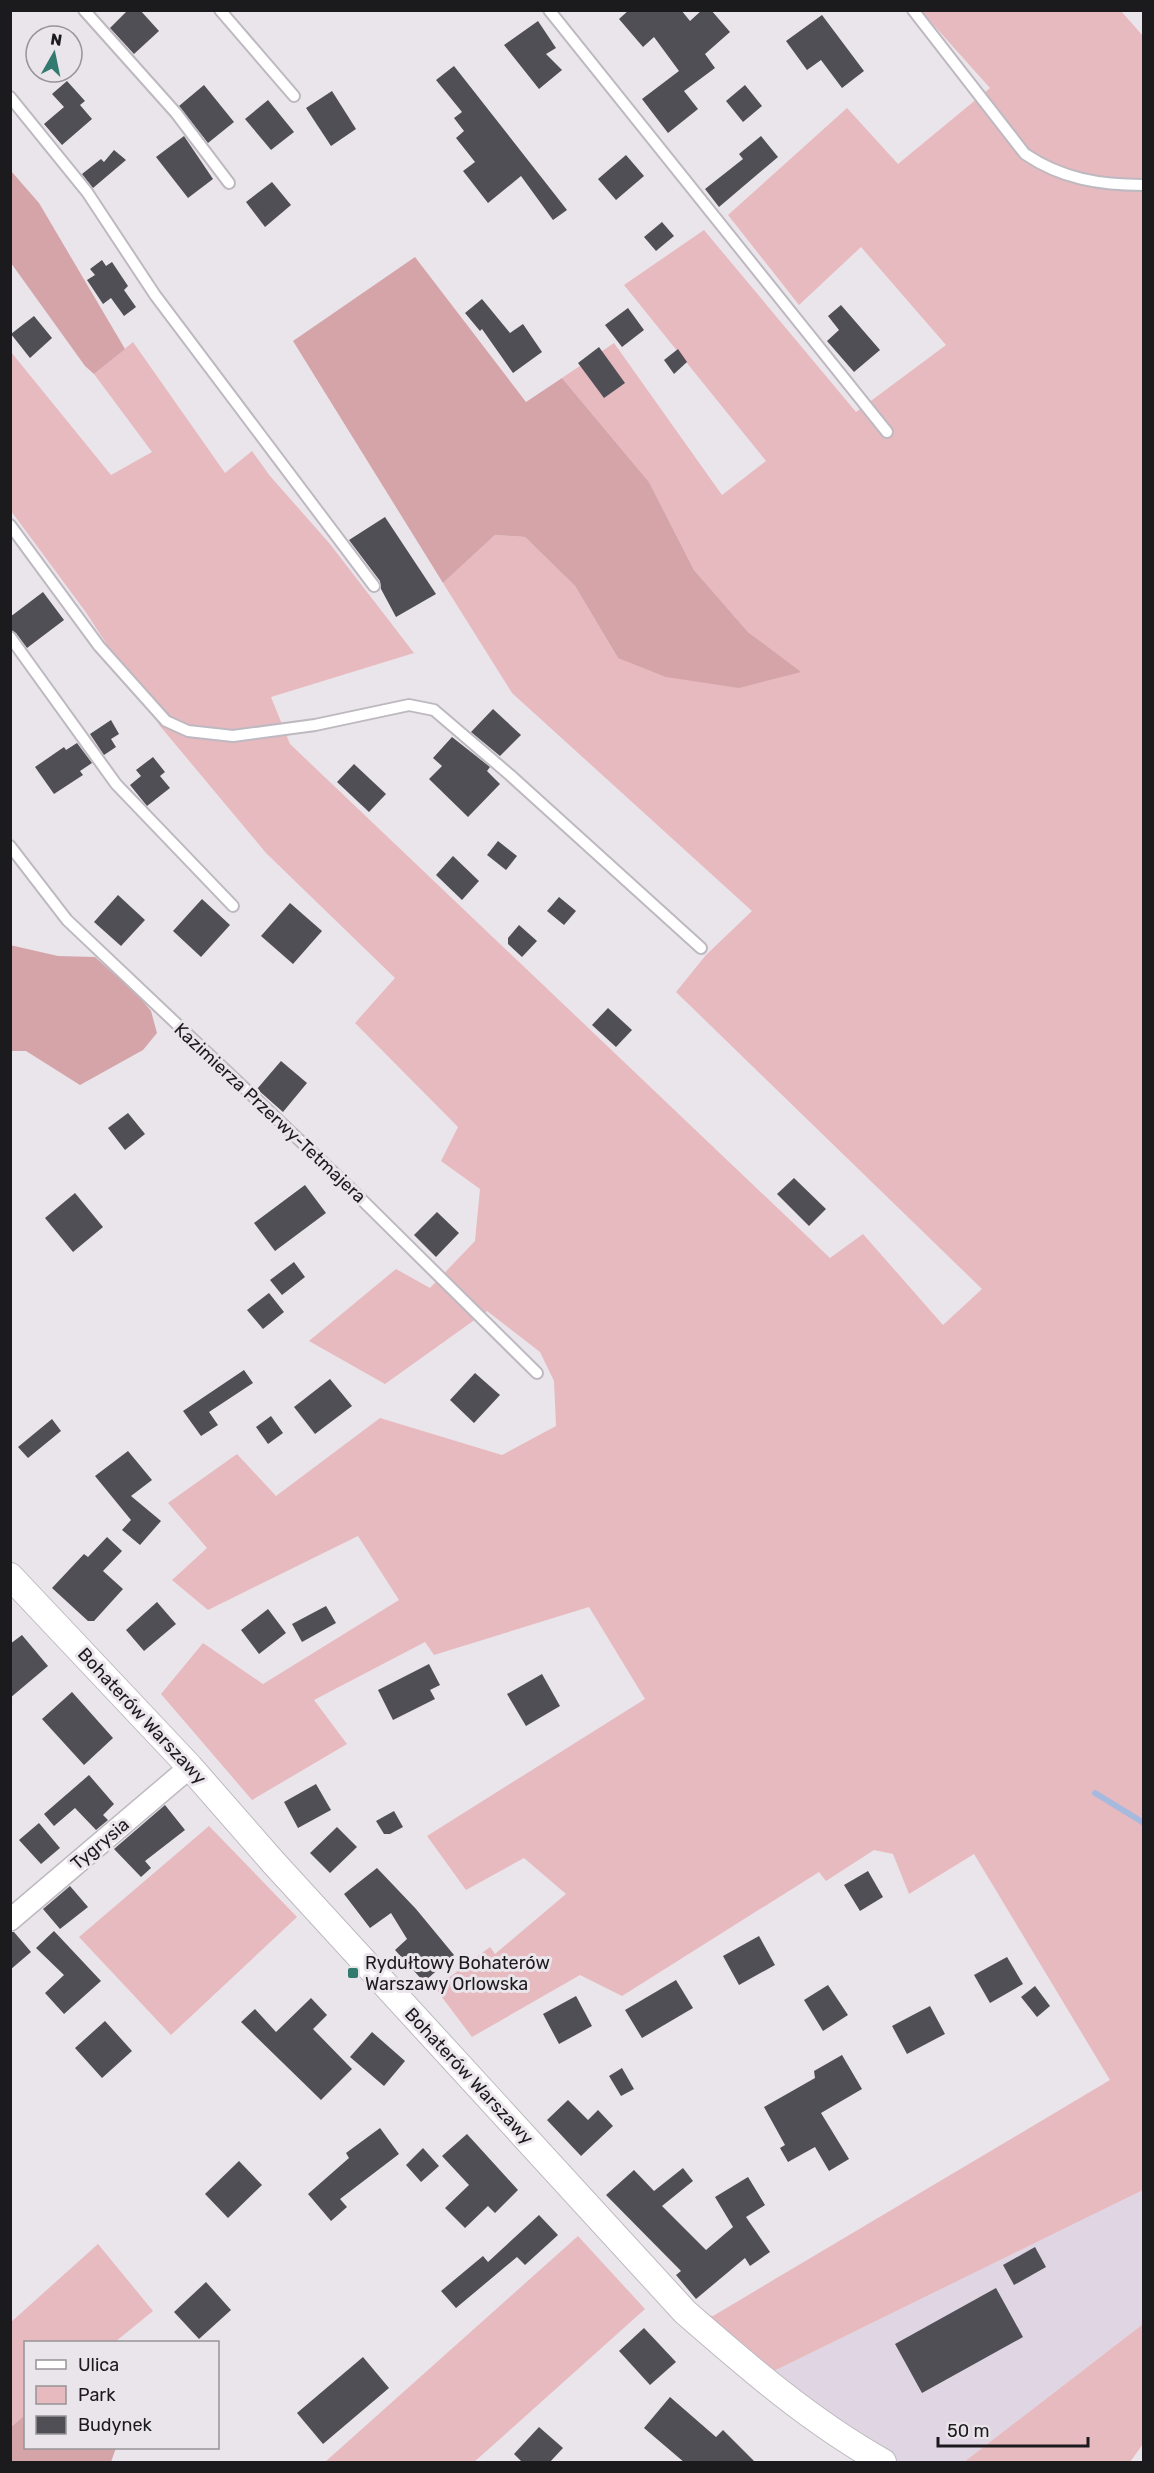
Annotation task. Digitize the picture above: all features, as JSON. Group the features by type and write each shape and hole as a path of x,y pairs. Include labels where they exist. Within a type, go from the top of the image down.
{"street":[{"name":"Bohaterów Warszawy","path":"10,1576 190,1767 273,1862 685,2312 758,2375 844,2440 883,2463"},
{"name":"Tygrysia","path":"10,1920 190,1767"}],"lane":[{"path":"84,10 176,113 229,183"},
{"path":"220,10 294,96"},
{"path":"549,10 887,432"},
{"path":"913,10 1025,154 1039,163 1080,180 1105,185 1143,185"},
{"path":"10,97 87,192 155,295 374,586"},
{"path":"10,525 99,646 166,721 188,730 233,736 315,725 409,705 434,710 510,774 702,948"},
{"path":"10,637 116,784 233,906"},
{"name":"Kazimierza Przerwy-Tetmajera","path":"10,846 67,920 352,1190 537,1373"}],"shaded area":[{"path":"11,171 39,203 125,349 94,374 85,366 11,263"},
{"path":"415,257 526,402 562,378 649,482 694,570 748,632 801,672 739,688 666,677 618,658 575,586 525,537 495,535 443,583 293,341"},
{"path":"10,945 58,956 95,957 137,994 151,1011 157,1033 143,1050 80,1085 26,1051 11,1051"},
{"path":"1143,2190 1143,2324 964,2462 883,2462 774,2371"},
{"path":"24,2416 24,2449 116,2449 111,2462 11,2462 11,2427"}],"green space":[{"path":"921,11 1121,11 1143,36 1143,2190 774,2371 685,2312 713,2316 1110,2080 974,1854 909,1894 893,1854 874,1850 826,1881 819,1872 622,1996 580,1975 472,2037 435,1988 490,1947 495,1954 566,1894 524,1858 466,1890 427,1836 645,1699 589,1607 434,1655 425,1642 314,1700 347,1744 252,1800 161,1694 203,1643 263,1684 399,1600 358,1536 208,1610 172,1580 207,1548 168,1503 237,1454 276,1496 380,1418 502,1455 556,1426 554,1381 540,1352 487,1311 385,1384 309,1341 396,1269 430,1288 475,1241 480,1189 441,1161 458,1127 355,1023 395,978 266,853 160,726 85,611 11,511 11,352 111,475 152,452 94,374 133,342 225,473 252,451 270,476 330,544 414,653 271,697 290,744 830,1258 863,1234 943,1325 982,1289 676,992 706,955 752,911 512,693 443,583 495,535 525,537 575,586 618,658 800,672 748,632 694,570 649,482 562,378 614,343 722,495 766,461 624,285 704,230 856,412 946,345 861,247 799,305 728,215 847,108 898,164 990,88"},
{"path":"209,1826 297,1917 171,2035 79,1937"},
{"path":"578,2236 645,2309 491,2447 474,2462 325,2462"},
{"path":"98,2244 153,2311 116,2341 24,2341 24,2416 11,2427 10,2323"},
{"path":"1143,2324 1143,2444 1130,2462 964,2462"}],"building":[{"path":"128,10 140,10 159,31 134,54 110,28"},
{"path":"629,10 681,10 690,21 702,10 711,10 730,32 705,54 715,68 684,91 698,109 668,133 642,99 679,71 654,37 643,47 619,19"},
{"path":"822,15 864,71 842,88 821,60 807,70 786,41"},
{"path":"538,21 556,48 546,54 562,70 539,89 504,45"},
{"path":"454,66 567,210 553,220 521,176 488,203 463,171 475,162 456,138 464,131 454,118 462,112 436,80"},
{"path":"64,84 70,84 85,101 80,105 92,119 62,145 44,124 64,107 52,94"},
{"path":"204,85 234,122 208,143 179,106"},
{"path":"745,85 762,106 743,122 726,101"},
{"path":"332,91 356,129 331,146 306,108"},
{"path":"268,100 294,132 271,150 245,119"},
{"path":"184,136 213,179 188,198 156,157"},
{"path":"761,136 778,157 719,207 705,189 743,159 739,154"},
{"path":"114,150 126,160 93,188 82,174 101,159 104,162"},
{"path":"626,155 644,176 616,200 598,179"},
{"path":"272,182 291,205 265,227 246,202"},
{"path":"662,222 674,236 656,251 644,237"},
{"path":"102,260 106,266 112,262 128,286 124,290 136,307 124,316 111,298 103,304 87,280 95,275 90,269"},
{"path":"482,299 510,333 523,324 542,352 513,373 482,329 480,331 465,313"},
{"path":"841,305 880,350 854,372 827,341 839,330 828,316"},
{"path":"628,308 644,330 622,347 605,325"},
{"path":"34,316 52,338 30,358 11,334"},
{"path":"599,347 625,383 604,398 578,363"},
{"path":"678,349 687,362 674,374 664,360"},
{"path":"385,517 436,594 396,617 381,589 380,581 349,540"},
{"path":"43,592 64,620 27,648 16,633 10,630 10,617"},
{"path":"493,709 521,735 500,756 471,732"},
{"path":"111,720 119,734 111,739 116,747 104,755 90,734"},
{"path":"452,737 490,767 487,771 500,784 468,817 429,779 442,766 433,758"},
{"path":"77,743 92,763 80,771 83,775 54,794 35,767 64,747 66,750"},
{"path":"153,757 165,772 160,776 170,788 147,806 130,785 141,776 136,770"},
{"path":"354,764 386,794 369,812 337,782"},
{"path":"498,841 517,856 506,870 487,855"},
{"path":"453,856 479,881 462,900 436,875"},
{"path":"118,895 145,920 121,946 94,922"},
{"path":"559,897 576,911 564,925 547,911"},
{"path":"202,899 230,925 201,957 173,931"},
{"path":"290,903 322,931 293,964 261,936"},
{"path":"519,925 537,941 522,957 508,944 508,938"},
{"path":"608,1008 632,1030 616,1047 592,1025"},
{"path":"281,1061 307,1083 283,1112 257,1089"},
{"path":"128,1113 145,1134 125,1150 108,1128"},
{"path":"794,1178 826,1209 809,1226 777,1194"},
{"path":"305,1185 326,1213 275,1251 254,1223"},
{"path":"75,1193 103,1227 73,1252 45,1218"},
{"path":"437,1212 459,1233 436,1257 414,1235"},
{"path":"294,1262 305,1277 282,1295 270,1280"},
{"path":"269,1293 284,1312 263,1329 247,1310"},
{"path":"244,1370 253,1383 209,1412 218,1425 201,1436 183,1411"},
{"path":"475,1373 500,1395 474,1423 450,1400"},
{"path":"330,1379 352,1406 315,1434 294,1407"},
{"path":"271,1416 283,1433 268,1444 256,1427"},
{"path":"52,1419 61,1431 28,1458 18,1447"},
{"path":"128,1451 152,1480 131,1496 161,1521 140,1545 122,1530 131,1520 95,1476"},
{"path":"107,1537 122,1551 103,1571 123,1589 94,1621 88,1621 52,1588 84,1554 88,1557"},
{"path":"157,1602 176,1624 144,1651 126,1630"},
{"path":"326,1606 336,1623 302,1642 292,1624"},
{"path":"268,1609 286,1633 259,1654 241,1630"},
{"path":"22,1635 48,1666 10,1698 10,1644"},
{"path":"429,1664 440,1685 430,1690 435,1699 393,1720 378,1690"},
{"path":"542,1674 560,1706 526,1726 507,1694"},
{"path":"72,1692 113,1738 84,1765 42,1719"},
{"path":"89,1775 114,1804 103,1815 108,1820 96,1830 75,1808 54,1826 44,1814"},
{"path":"316,1784 331,1810 298,1828 284,1802"},
{"path":"165,1805 185,1830 145,1861 151,1868 141,1877 114,1849"},
{"path":"394,1811 403,1827 390,1834 384,1834 376,1821"},
{"path":"39,1823 60,1848 41,1864 19,1840"},
{"path":"337,1827 357,1847 330,1873 310,1853"},
{"path":"377,1868 416,1909 454,1955 424,1982 395,1950 407,1939 391,1913 370,1928 344,1894"},
{"path":"868,1871 883,1897 860,1911 844,1885"},
{"path":"70,1886 88,1907 60,1929 43,1909"},
{"path":"54,1931 101,1981 64,2014 45,1993 64,1975 36,1948"},
{"path":"10,1932 14,1932 31,1952 10,1970"},
{"path":"759,1936 775,1965 739,1985 723,1956"},
{"path":"1007,1957 1023,1984 990,2003 974,1975"},
{"path":"676,1980 693,2008 642,2038 625,2010"},
{"path":"828,1985 848,2015 823,2031 804,2000"},
{"path":"1035,1986 1050,2006 1037,2017 1021,1997"},
{"path":"576,1996 592,2026 559,2044 543,2014"},
{"path":"311,1998 327,2015 313,2029 352,2069 321,2100 241,2022 255,2009 276,2032"},
{"path":"930,2006 945,2034 907,2054 892,2026"},
{"path":"105,2021 132,2051 102,2078 75,2048"},
{"path":"372,2032 405,2061 384,2086 350,2057"},
{"path":"842,2055 862,2089 821,2113 849,2159 829,2171 815,2147 788,2162 780,2148 785,2145 764,2107 815,2078 814,2071"},
{"path":"622,2068 634,2089 621,2096 609,2076"},
{"path":"568,2100 588,2120 598,2110 613,2126 581,2156 547,2120"},
{"path":"380,2128 399,2154 340,2199 347,2207 331,2221 308,2194 349,2158 346,2153"},
{"path":"467,2134 518,2190 495,2213 488,2206 465,2228 445,2208 469,2185 442,2156"},
{"path":"423,2148 439,2166 421,2182 406,2165"},
{"path":"239,2161 262,2185 228,2218 205,2194"},
{"path":"683,2168 693,2181 662,2206 706,2250 733,2227 715,2197 748,2177 765,2205 746,2217 770,2252 750,2266 745,2258 696,2299 676,2275 681,2271 606,2195 634,2170 654,2191"},
{"path":"539,2215 558,2235 525,2265 517,2257 456,2308 441,2291 483,2256 488,2262"},
{"path":"1035,2247 1046,2267 1014,2285 1003,2265"},
{"path":"206,2282 231,2310 199,2339 174,2312"},
{"path":"996,2288 1023,2337 922,2393 895,2344"},
{"path":"644,2328 676,2362 650,2385 619,2351"},
{"path":"363,2357 389,2388 323,2444 297,2413"},
{"path":"670,2397 716,2437 723,2430 756,2463 685,2463 644,2428"},
{"path":"539,2427 563,2448 549,2463 523,2463 514,2454"}],"waterway":[{"path":"1095,1793 1144,1823"}],"place":[{"name":"Rydułtowy Bohaterów Warszawy Orlowska","path":"353,1973"}]}
